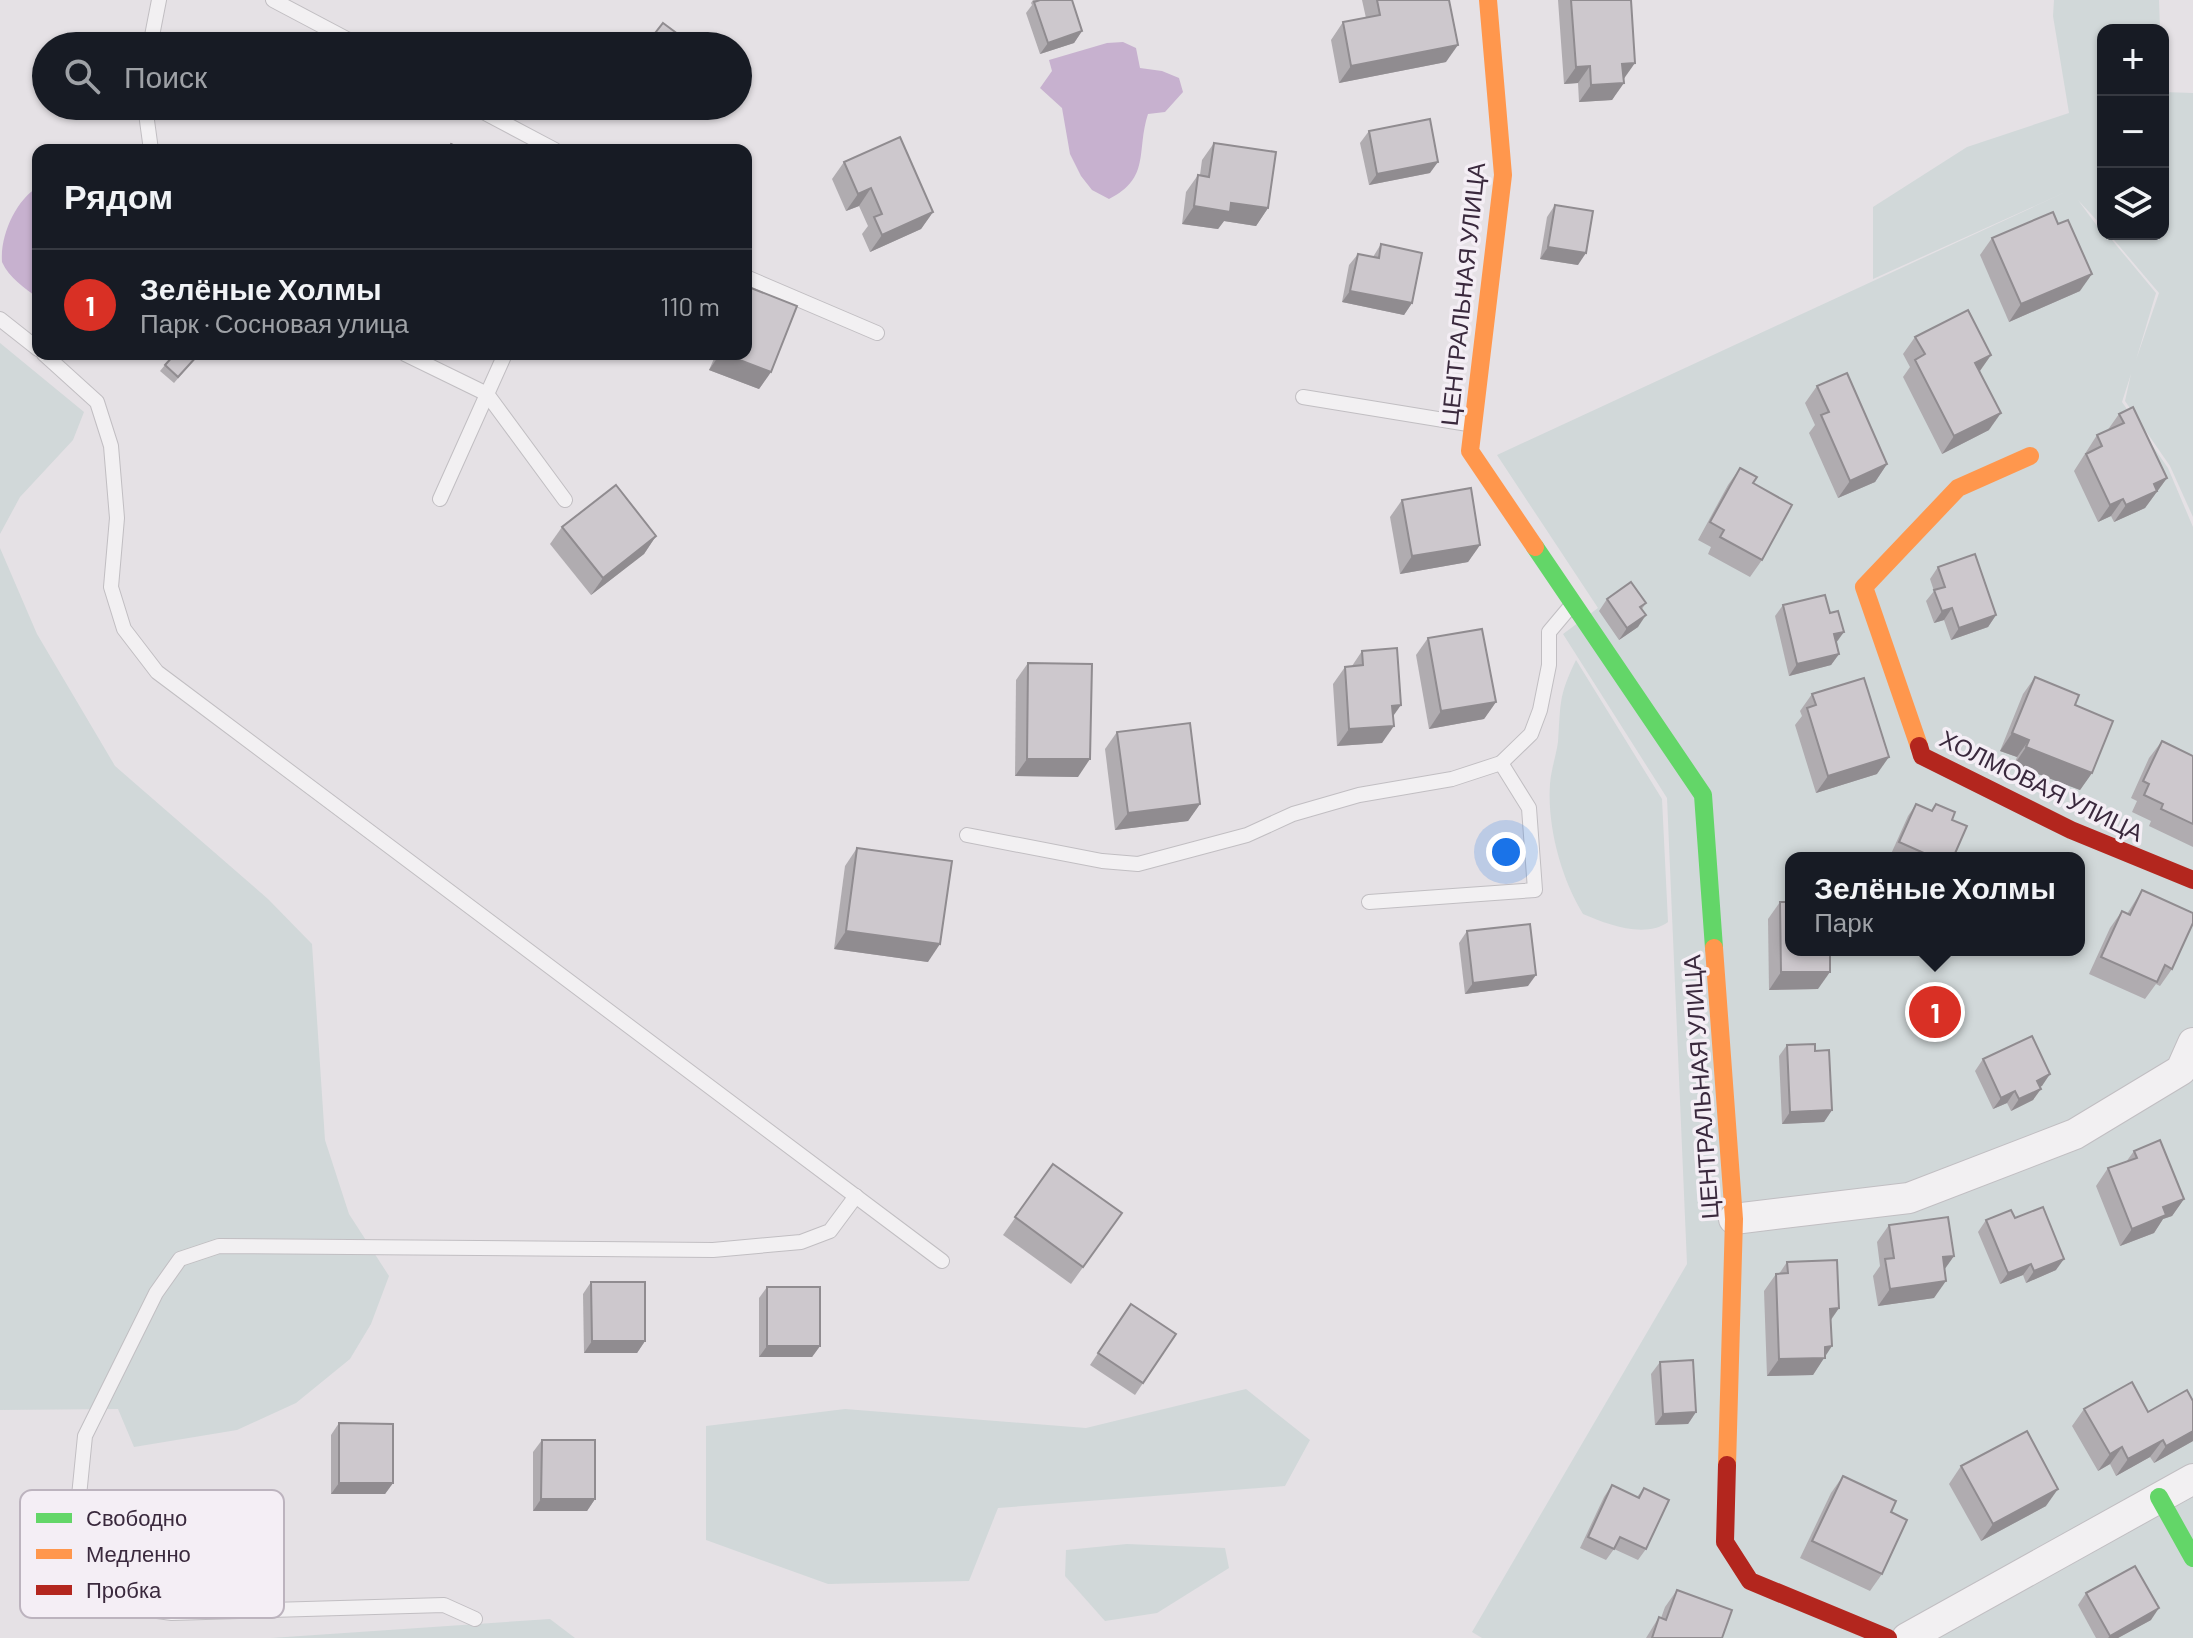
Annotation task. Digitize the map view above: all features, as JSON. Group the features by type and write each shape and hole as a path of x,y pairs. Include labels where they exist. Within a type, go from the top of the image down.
{"street":[{"name":"ЦЕНТРАЛЬНАЯ УЛИЦА","path":"1488,0 1503,175 1470,451 1703,795 1734,1219 1725,1542 1750,1581 1888,1638"},
{"name":"ХОЛМОВАЯ УЛИЦА","path":"2030,456 1958,488 1864,587 1922,756 2071,830 2193,880"},
{"path":"1734,1219 1909,1198 1923,1193 2075,1134 2181,1070 2193,1043"},
{"path":"1907,1638 2193,1479"},
{"path":"2159,1497 2193,1558"}],"lane":[{"path":"153,32 159,0"},
{"path":"273,0 334,32"},
{"path":"147,120 150,144"},
{"path":"498,120 544,144"},
{"path":"752,280 877,333"},
{"path":"0,319 32,344"},
{"path":"51,360 97,402 111,446 117,518 111,587 124,629 157,672 942,1261"},
{"path":"417,360 487,394 565,500"},
{"path":"440,499 502,360"},
{"path":"1303,397 1473,425"},
{"path":"967,835 1102,861 1138,864 1247,835 1293,814 1359,795 1452,779 1501,763 1531,734 1540,710 1549,665 1549,632 1578,611"},
{"path":"1369,902 1535,890 1529,808 1501,763"},
{"path":"80,1490 85,1436 156,1293 180,1259 219,1246 713,1250 786,1243 830,1231 856,1196"},
{"path":"284,1610 444,1605 475,1619"}],"shaded area":[{"path":"2054,0 2159,0 2160,24 2097,24 2097,221 2078,200 2097,226 2097,240 2112,240 2156,293 2136,360 2159,293 2114,240 2169,240 2169,92 2193,93 2193,517 2170,466 2125,401 2131,374 2122,402 2168,468 2193,527 2193,1638 1482,1638 1472,1632 1687,1264 1667,798 1563,634 1598,608 1497,455 2070,190 1873,279 1873,207 1967,147 2069,113 2053,16"},
{"path":"1123,42 1136,48 1140,68 1162,71 1179,78 1183,92 1165,112 1148,114 1137,173 1122,191 1109,199 1092,190 1081,176 1070,154 1062,108 1040,88 1052,71 1049,60 1107,43"},
{"path":"32,192 32,293 13,278 2,262 11,219"},
{"path":"0,343 84,412 73,440 20,497 0,534"},
{"path":"0,548 37,634 115,766 268,899 312,944 325,1140 349,1214 389,1276 371,1324 350,1359 296,1403 237,1430 134,1447 118,1409 0,1410"},
{"path":"1576,660 1662,799 1668,922 1659,927 1637,930 1583,914 1562,868 1553,834 1550,784 1558,742 1561,700"},
{"path":"1246,1389 1310,1440 1285,1486 998,1508 969,1581 828,1584 706,1540 706,1426 845,1409 1086,1428"},
{"path":"1127,1544 1225,1548 1229,1568 1157,1613 1105,1621 1065,1576 1066,1550"},
{"path":"550,1619 575,1638 271,1638"}],"building":[{"path":"1072,0 1082,31 1048,43 1034,2"},
{"path":"1377,0 1449,0 1458,45 1351,66 1343,22 1380,15"},
{"path":"1571,0 1631,0 1635,63 1622,64 1624,83 1591,85 1590,66 1576,67"},
{"path":"663,23 675,32 656,32"},
{"path":"1430,119 1438,162 1377,174 1369,131"},
{"path":"900,137 933,212 882,235 874,217 882,214 871,188 858,194 844,162"},
{"path":"1214,143 1276,152 1268,208 1231,203 1230,212 1194,206 1198,175 1209,177"},
{"path":"1555,205 1593,211 1586,253 1548,247"},
{"path":"2053,212 2058,224 2068,220 2092,274 2021,304 1992,238"},
{"path":"1381,244 1422,253 1412,303 1350,291 1358,254 1379,258"},
{"path":"752,288 797,306 771,372 740,360 752,360"},
{"path":"1968,310 1991,355 1975,363 2001,413 1954,436 1915,360 1925,354 1915,337"},
{"path":"170,360 193,360 178,377 165,365"},
{"path":"1847,373 1887,464 1850,481 1821,415 1829,412 1817,386"},
{"path":"2133,407 2167,478 2154,484 2157,491 2126,505 2123,499 2110,505 2086,454 2102,446 2097,435 2124,423 2119,414"},
{"path":"1740,468 1757,477 1753,483 1792,505 1762,560 1720,537 1724,530 1710,522"},
{"path":"616,485 656,536 603,578 562,527"},
{"path":"1471,488 1480,545 1412,556 1402,500"},
{"path":"1975,554 1996,615 1959,628 1952,608 1942,611 1934,590 1945,587 1938,567"},
{"path":"1631,582 1646,603 1640,607 1646,615 1627,628 1607,599"},
{"path":"1825,595 1830,613 1838,611 1844,632 1834,634 1839,654 1797,664 1783,605"},
{"path":"1482,629 1496,702 1441,711 1428,638"},
{"path":"1397,648 1401,705 1392,706 1394,726 1349,729 1345,667 1363,665 1362,651"},
{"path":"1028,663 1092,664 1090,759 1027,759"},
{"path":"2035,677 2079,695 2075,705 2113,721 2092,773 2026,747 2029,740 2012,733"},
{"path":"1864,678 1889,757 1828,776 1807,708 1816,705 1812,694"},
{"path":"1190,723 1200,804 1128,813 1117,732"},
{"path":"2162,741 2193,756 2193,824 2161,809 2163,804 2144,795 2149,784 2143,781"},
{"path":"1916,804 1932,811 1936,804 1955,812 1952,820 1967,826 1956,852 1922,852 1899,842"},
{"path":"857,848 952,861 940,944 846,931"},
{"path":"2142,890 2193,913 2193,923 2172,969 2165,965 2157,982 2101,957 2122,911 2130,915"},
{"path":"1780,902 1785,902 1785,956 1830,956 1830,972 1781,972"},
{"path":"1530,924 1536,975 1473,983 1467,931"},
{"path":"2032,1036 2050,1074 2037,1081 2041,1089 2019,1099 2015,1091 2001,1098 1983,1059"},
{"path":"1815,1044 1815,1051 1829,1050 1832,1110 1790,1112 1787,1045"},
{"path":"2160,1140 2184,1199 2163,1207 2166,1215 2132,1229 2108,1168 2137,1158 2134,1151"},
{"path":"1053,1164 1122,1213 1083,1267 1015,1217"},
{"path":"2043,1207 2064,1259 2034,1271 2031,1264 2008,1273 1986,1220 2011,1210 2015,1218"},
{"path":"1948,1217 1954,1256 1943,1257 1946,1281 1890,1289 1885,1259 1894,1258 1889,1225"},
{"path":"1837,1260 1839,1308 1830,1309 1832,1346 1825,1347 1825,1358 1779,1359 1776,1274 1788,1273 1787,1262"},
{"path":"591,1282 645,1282 645,1341 592,1341"},
{"path":"767,1287 820,1287 820,1346 767,1346"},
{"path":"1131,1304 1176,1334 1143,1383 1098,1353"},
{"path":"1693,1360 1696,1412 1663,1414 1660,1362"},
{"path":"2132,1382 2148,1412 2187,1390 2193,1401 2193,1431 2166,1446 2163,1440 2128,1459 2122,1447 2110,1454 2084,1409"},
{"path":"339,1423 393,1424 393,1483 339,1483"},
{"path":"2027,1431 2058,1489 1993,1524 1961,1466"},
{"path":"542,1440 595,1440 595,1499 541,1499"},
{"path":"1843,1476 1896,1501 1891,1512 1907,1520 1882,1574 1812,1541"},
{"path":"1612,1485 1639,1498 1644,1488 1669,1500 1646,1549 1620,1537 1614,1549 1588,1537"},
{"path":"2135,1566 2159,1608 2110,1636 2086,1593"},
{"path":"1677,1590 1732,1610 1722,1638 1652,1638 1659,1617 1666,1620"}],"traffic: fast":[{"path":"1535,547 1703,795 1714,948"},
{"path":"2159,1497 2193,1558"}],"traffic: slow":[{"path":"1488,0 1503,175 1470,451 1535,547"},
{"path":"1919,746 1864,587 1958,488 2030,456"},
{"path":"1714,948 1734,1219 1727,1465"}],"traffic: jam":[{"path":"1919,746 1922,756 2071,830 2193,880"},
{"path":"1727,1465 1725,1542 1750,1581 1888,1638"}],"place":[{"name":"Зелёные Холмы","path":"1935,1012"}]}
